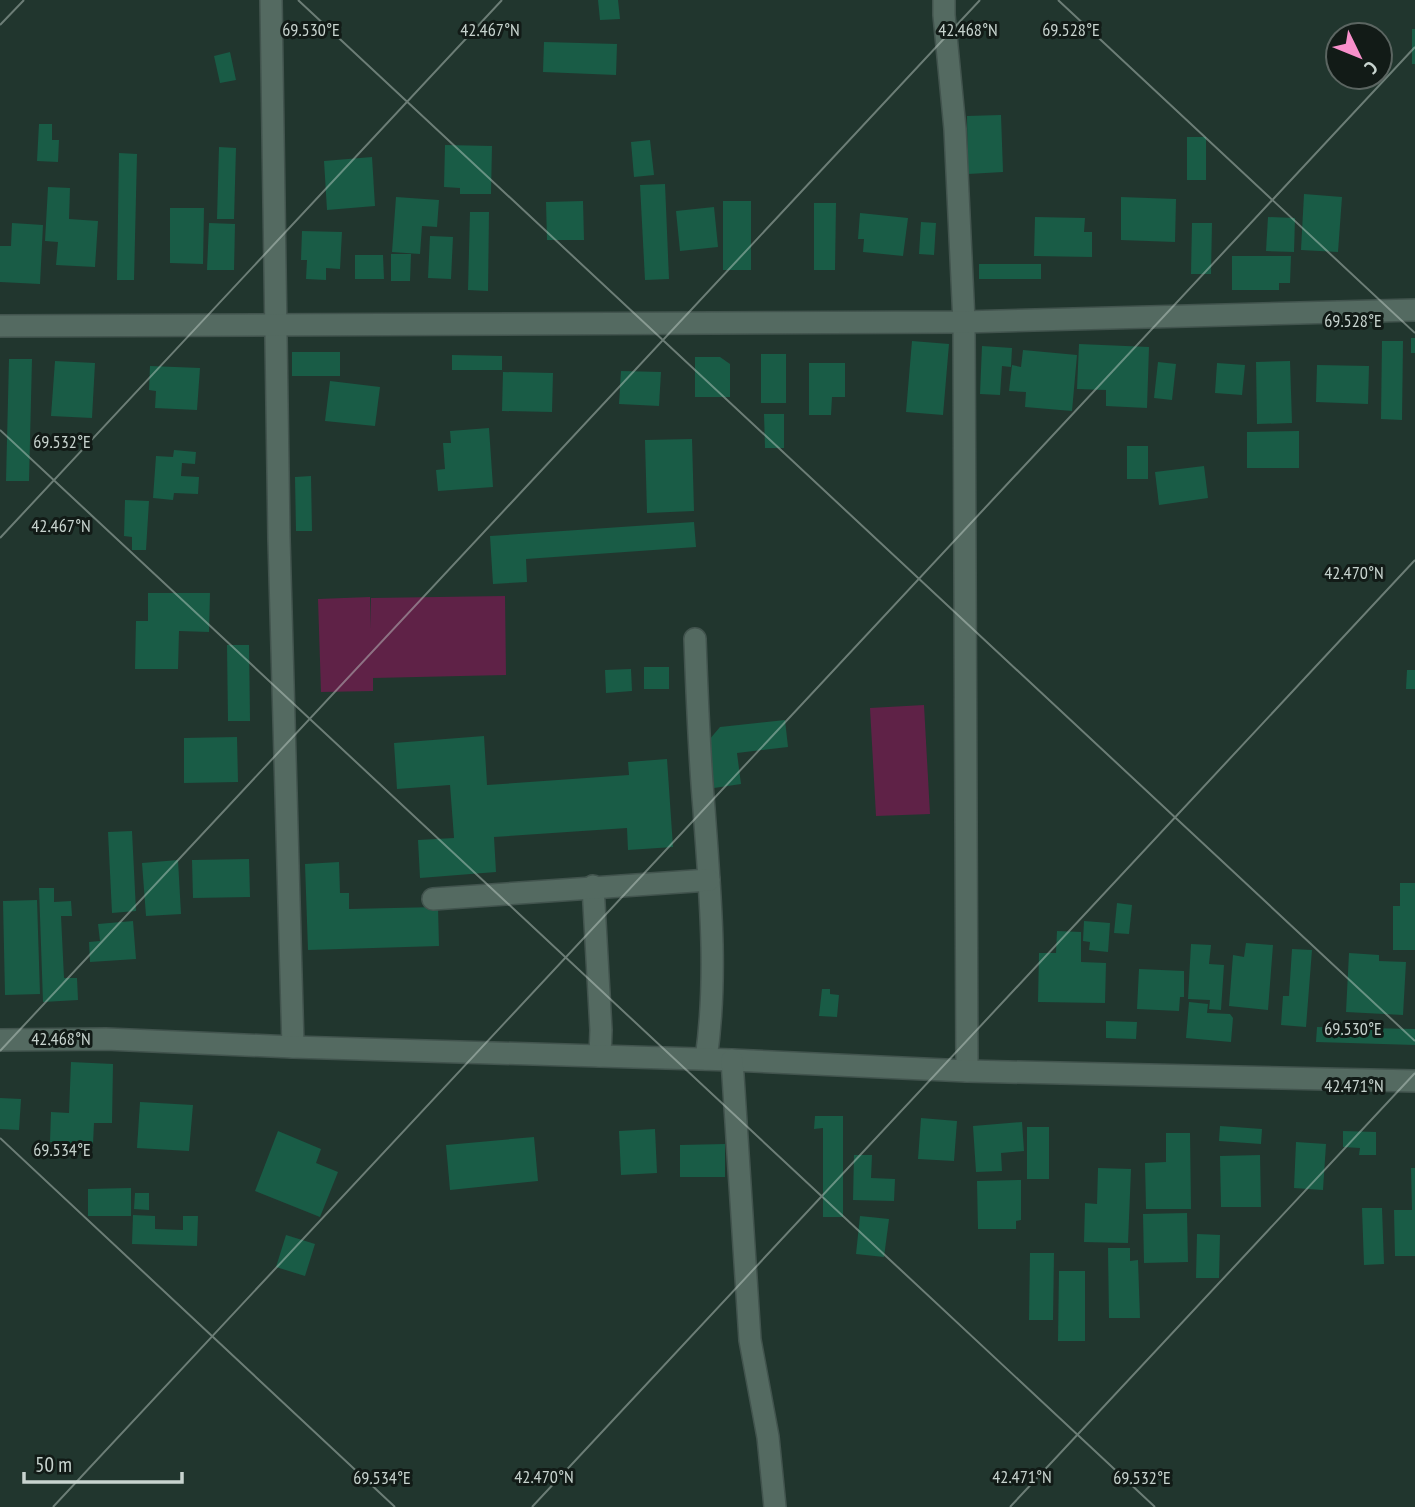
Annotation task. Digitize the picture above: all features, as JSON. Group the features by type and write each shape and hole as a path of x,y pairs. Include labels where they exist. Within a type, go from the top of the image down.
{"street":[{"path":"271,0 279,539 293,1047"},
{"path":"944,0 955,129 964,322 967,1071"},
{"path":"0,326 964,322 1415,310"},
{"path":"695,639 712,982 706,1059"},
{"path":"433,898 709,880"},
{"path":"593,887 600,1056"},
{"path":"0,1040 106,1039 706,1059 967,1071 1415,1081"},
{"path":"732,1060 750,1340 768,1437 775,1507"}],"shaded area":[{"path":"505,596 506,675 373,678 373,691 321,692 318,599 370,597 371,629 371,598"},
{"path":"924,705 930,814 876,816 870,708"}],"building":[{"path":"598,0 618,0 620,19 600,20"},
{"path":"1412,29 1415,29 1415,64 1412,64"},
{"path":"544,42 617,44 616,75 543,72"},
{"path":"230,52 236,80 220,83 214,56"},
{"path":"1001,115 1003,172 968,174 967,116"},
{"path":"39,124 52,124 52,140 59,140 58,162 37,161"},
{"path":"1187,137 1206,137 1206,180 1187,180"},
{"path":"650,140 654,175 634,177 631,142"},
{"path":"445,145 492,146 491,194 460,194 460,188 444,187"},
{"path":"219,147 236,148 234,219 217,219"},
{"path":"119,153 137,154 134,280 117,280"},
{"path":"372,157 375,206 327,210 324,161"},
{"path":"665,184 669,279 645,280 640,185"},
{"path":"48,187 70,188 69,219 98,221 95,267 56,265 58,242 45,241"},
{"path":"1304,194 1342,197 1338,252 1301,250"},
{"path":"396,197 439,200 437,227 422,226 420,254 392,252"},
{"path":"1121,197 1176,199 1175,242 1121,240"},
{"path":"583,201 584,240 547,240 546,202"},
{"path":"723,201 751,201 751,270 723,270"},
{"path":"814,203 836,203 835,270 814,270"},
{"path":"714,207 718,247 680,251 676,211"},
{"path":"170,208 204,208 203,264 170,263"},
{"path":"470,212 489,212 488,291 468,290"},
{"path":"860,213 908,218 903,256 863,252 864,239 858,239"},
{"path":"1035,217 1085,218 1084,232 1092,232 1092,257 1034,256"},
{"path":"1268,217 1295,218 1294,252 1266,251"},
{"path":"921,222 936,223 934,255 919,254"},
{"path":"12,223 43,225 40,284 0,282 0,246 11,246"},
{"path":"209,223 235,224 234,270 207,270"},
{"path":"1192,223 1212,223 1211,274 1191,274"},
{"path":"302,231 342,232 340,269 326,268 326,280 306,279 307,260 301,260"},
{"path":"430,236 453,237 451,279 428,278"},
{"path":"391,254 411,254 410,281 391,281"},
{"path":"355,255 383,255 384,279 355,279"},
{"path":"1232,256 1291,256 1290,283 1279,283 1279,290 1232,290"},
{"path":"979,264 1041,264 1041,279 979,279"},
{"path":"1411,338 1415,338 1415,353 1411,353"},
{"path":"912,341 949,344 943,415 906,412"},
{"path":"1382,341 1403,341 1402,420 1381,419"},
{"path":"1079,344 1149,347 1147,408 1106,406 1106,390 1077,389"},
{"path":"982,346 1012,348 1011,367 1002,366 1000,395 980,394"},
{"path":"1023,350 1077,355 1072,411 1025,407 1026,392 1009,391 1012,365 1021,367"},
{"path":"292,352 340,352 340,376 292,376"},
{"path":"761,354 786,354 786,403 761,403"},
{"path":"452,355 502,356 502,370 452,370"},
{"path":"695,357 720,357 730,364 730,397 695,397"},
{"path":"9,359 32,359 29,481 6,481"},
{"path":"55,361 95,363 92,418 51,416"},
{"path":"1290,361 1292,423 1257,424 1256,362"},
{"path":"1158,362 1176,364 1172,400 1154,398"},
{"path":"809,363 845,363 845,397 832,397 831,415 809,415"},
{"path":"1217,363 1245,365 1242,395 1215,393"},
{"path":"1317,365 1369,366 1368,404 1316,402"},
{"path":"150,366 200,368 197,410 155,408 156,391 149,390"},
{"path":"621,371 661,372 659,406 619,404"},
{"path":"503,372 553,373 552,412 502,411"},
{"path":"330,381 380,387 375,426 325,421"},
{"path":"764,414 784,414 784,448 765,448"},
{"path":"489,428 493,487 438,491 436,470 445,469 443,443 451,443 450,431"},
{"path":"1299,431 1299,468 1247,468 1247,432"},
{"path":"692,439 694,511 647,513 645,440"},
{"path":"1127,446 1148,446 1148,479 1127,479"},
{"path":"174,450 196,452 195,464 182,463 181,476 199,477 198,494 174,493 173,500 153,498 156,456 173,457"},
{"path":"1204,466 1208,498 1159,505 1155,472"},
{"path":"311,476 312,531 296,531 295,477"},
{"path":"125,500 149,501 146,550 132,550 132,537 124,536"},
{"path":"694,522 696,547 526,559 527,582 493,584 490,536"},
{"path":"148,593 210,593 209,632 179,631 178,669 135,669 136,621 148,621"},
{"path":"227,645 249,645 250,721 228,721"},
{"path":"644,667 669,667 669,689 644,689"},
{"path":"631,669 632,691 606,693 605,670"},
{"path":"1407,670 1415,670 1415,689 1406,689"},
{"path":"785,720 788,747 737,753 741,784 714,788 709,740 720,727"},
{"path":"484,736 487,785 629,775 628,762 667,759 673,847 628,850 627,828 494,837 496,872 420,878 418,840 454,838 450,785 397,789 394,743"},
{"path":"237,737 238,782 184,783 184,738"},
{"path":"132,831 136,911 112,913 108,832"},
{"path":"249,859 250,897 193,898 192,860"},
{"path":"178,860 181,914 146,916 142,863"},
{"path":"339,862 340,893 349,893 349,909 438,907 439,946 308,950 305,864"},
{"path":"1400,883 1415,883 1415,950 1393,950 1393,906 1400,906"},
{"path":"39,888 54,888 54,902 71,901 72,916 61,916 64,978 77,978 78,1000 43,1002"},
{"path":"37,900 40,994 5,995 3,901"},
{"path":"1117,903 1132,905 1129,934 1114,933"},
{"path":"133,921 136,959 90,962 89,942 100,941 98,924"},
{"path":"1084,921 1110,923 1108,952 1089,950 1090,942 1083,941"},
{"path":"1057,931 1081,932 1081,962 1106,963 1105,1003 1038,1002 1039,953 1056,953"},
{"path":"1246,943 1273,945 1268,1010 1229,1006 1233,955 1244,957"},
{"path":"1191,944 1211,945 1209,964 1224,965 1221,1010 1209,1009 1210,1000 1188,999"},
{"path":"1292,949 1312,950 1306,1027 1281,1025 1283,996 1289,996"},
{"path":"1349,953 1379,955 1379,961 1406,962 1403,1015 1346,1012"},
{"path":"1139,969 1184,971 1184,997 1180,997 1179,1011 1137,1009"},
{"path":"822,989 830,989 830,994 839,995 837,1017 819,1016"},
{"path":"1189,1002 1208,1004 1207,1013 1230,1014 1233,1018 1231,1042 1186,1038"},
{"path":"1106,1021 1137,1022 1136,1039 1106,1038"},
{"path":"1317,1027 1415,1029 1415,1045 1316,1042"},
{"path":"71,1062 113,1064 112,1123 94,1123 93,1144 50,1142 51,1112 69,1113"},
{"path":"0,1098 21,1099 19,1130 0,1129"},
{"path":"140,1102 193,1105 189,1151 137,1148"},
{"path":"815,1116 843,1116 843,1217 823,1217 823,1128 814,1129"},
{"path":"921,1118 957,1121 954,1161 918,1159"},
{"path":"1022,1122 1024,1151 1001,1153 1002,1171 976,1172 973,1126"},
{"path":"1220,1126 1262,1129 1261,1144 1219,1141"},
{"path":"1027,1127 1049,1127 1049,1179 1027,1179"},
{"path":"655,1129 657,1173 621,1175 619,1131"},
{"path":"278,1131 321,1149 316,1163 338,1172 320,1217 255,1191"},
{"path":"1343,1131 1376,1132 1376,1155 1359,1155 1360,1148 1343,1147"},
{"path":"1166,1133 1190,1133 1191,1209 1146,1209 1145,1163 1166,1162"},
{"path":"534,1137 538,1181 450,1190 446,1145"},
{"path":"1296,1142 1326,1144 1323,1190 1294,1188"},
{"path":"725,1144 725,1177 680,1177 680,1145"},
{"path":"854,1155 872,1155 871,1178 895,1179 894,1201 853,1200"},
{"path":"1260,1155 1261,1207 1221,1207 1220,1156"},
{"path":"1098,1168 1131,1169 1128,1243 1084,1242 1085,1203 1097,1204"},
{"path":"1411,1168 1415,1168 1415,1256 1395,1256 1394,1210 1412,1210"},
{"path":"1021,1180 1021,1220 1016,1221 1016,1229 978,1229 977,1181"},
{"path":"131,1188 131,1216 88,1216 88,1189"},
{"path":"135,1193 149,1193 149,1210 134,1209"},
{"path":"1362,1208 1382,1208 1384,1264 1364,1265"},
{"path":"1187,1213 1188,1262 1144,1263 1143,1214"},
{"path":"133,1215 155,1216 155,1229 183,1230 183,1216 198,1216 197,1246 132,1244"},
{"path":"860,1216 889,1219 884,1257 856,1254"},
{"path":"1197,1234 1220,1235 1219,1278 1196,1278"},
{"path":"286,1235 315,1244 305,1276 276,1267"},
{"path":"1108,1248 1130,1248 1130,1261 1138,1260 1140,1318 1109,1318"},
{"path":"1030,1253 1054,1253 1053,1320 1029,1320"},
{"path":"1059,1271 1085,1271 1085,1341 1058,1341"}]}
